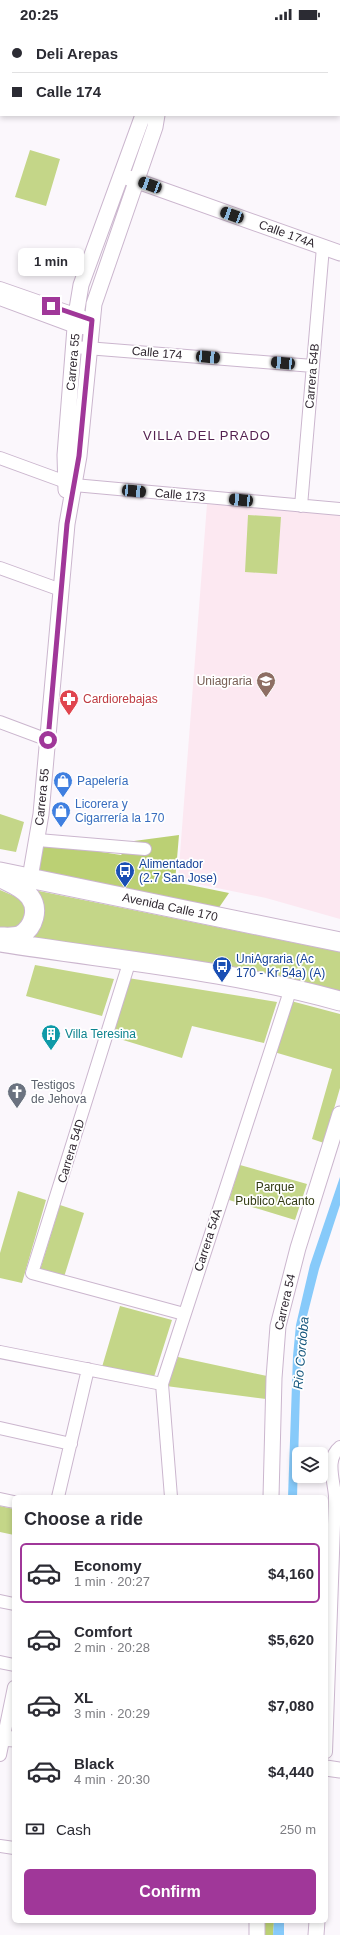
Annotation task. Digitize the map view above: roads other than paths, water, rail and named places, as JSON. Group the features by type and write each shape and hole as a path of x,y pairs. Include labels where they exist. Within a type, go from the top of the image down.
{"main road":[{"name":"Avenida Calle 170","path":"0,872 340,942"},
{"path":"0,878 24,890 31,897 35,912 29,928 21,935 12,938 0,937"},
{"path":"0,942 130,960 291,988 340,1001"}],"street":[{"name":"Carrera 55","path":"70,484 65,455 76,321 81,285 143,116"},
{"name":"Carrera 55","path":"30,878 38,840 70,484 79,456 92,324 103,274 157,116"},
{"name":"Calle 174A","path":"120,175 340,253"},
{"name":"Carrera 54B","path":"301,506 323,247"},
{"path":"0,288 76,321"},
{"path":"0,299 76,321 92,324"},
{"name":"Calle 174","path":"74,347 313,366"},
{"name":"Calle 173","path":"0,458 70,484 340,509"},
{"path":"0,568 61,590"},
{"path":"0,722 48,740"},
{"path":"38,840 145,849"},
{"name":"Carrera 54D","path":"130,960 32,1273 184,1314"},
{"name":"Carrera 54A","path":"171,1495 162,1384 291,988"},
{"name":"Carrera 54","path":"271,1495 274,1378 278,1326 298,1248 340,1114"},
{"path":"0,1352 162,1384"},
{"path":"58,1495 88,1369"},
{"path":"0,1428 70,1444"},
{"path":"328,1695 335,1496 331,1464 333,1456 340,1447"},
{"path":"0,1499 12,1502"},
{"path":"0,1601 12,1604"},
{"path":"0,1662 12,1665"},
{"path":"0,1755 5,1738 12,1698"},
{"path":"328,1768 340,1770"},
{"path":"0,1846 12,1848"},
{"path":"257,1923 257,1935"},
{"path":"316,1935 317,1923"}],"water":[{"name":"Rio Cordoba","path":"340,1177 340,1205 319,1269 304,1328 301,1356 298,1447 292,1447 292,1483 297,1483 297,1495 288,1495 293,1356 296,1325 310,1265"},
{"path":"274,1923 284,1923 284,1935 273,1935"}],"place":[{"name":"Uniagraria","path":"266,698"},
{"name":"Cardiorebajas","path":"69,716"},
{"name":"Papelería","path":"63,798"},
{"name":"Licorera y Cigarrería la 170","path":"61,828"},
{"name":"Alimentador (2.7 San Jose)","path":"125,888"},
{"name":"UniAgraria (Ac 170 - Kr 54a) (A)","path":"222,983"},
{"name":"Villa Teresina","path":"51,1051"},
{"name":"Testigos de Jehova","path":"17,1109"}],"district":[{"name":"VILLA DEL PRADO","path":"207,435"}],"park label":[{"name":"Parque Publico Acanto","path":"275,1194"}]}
